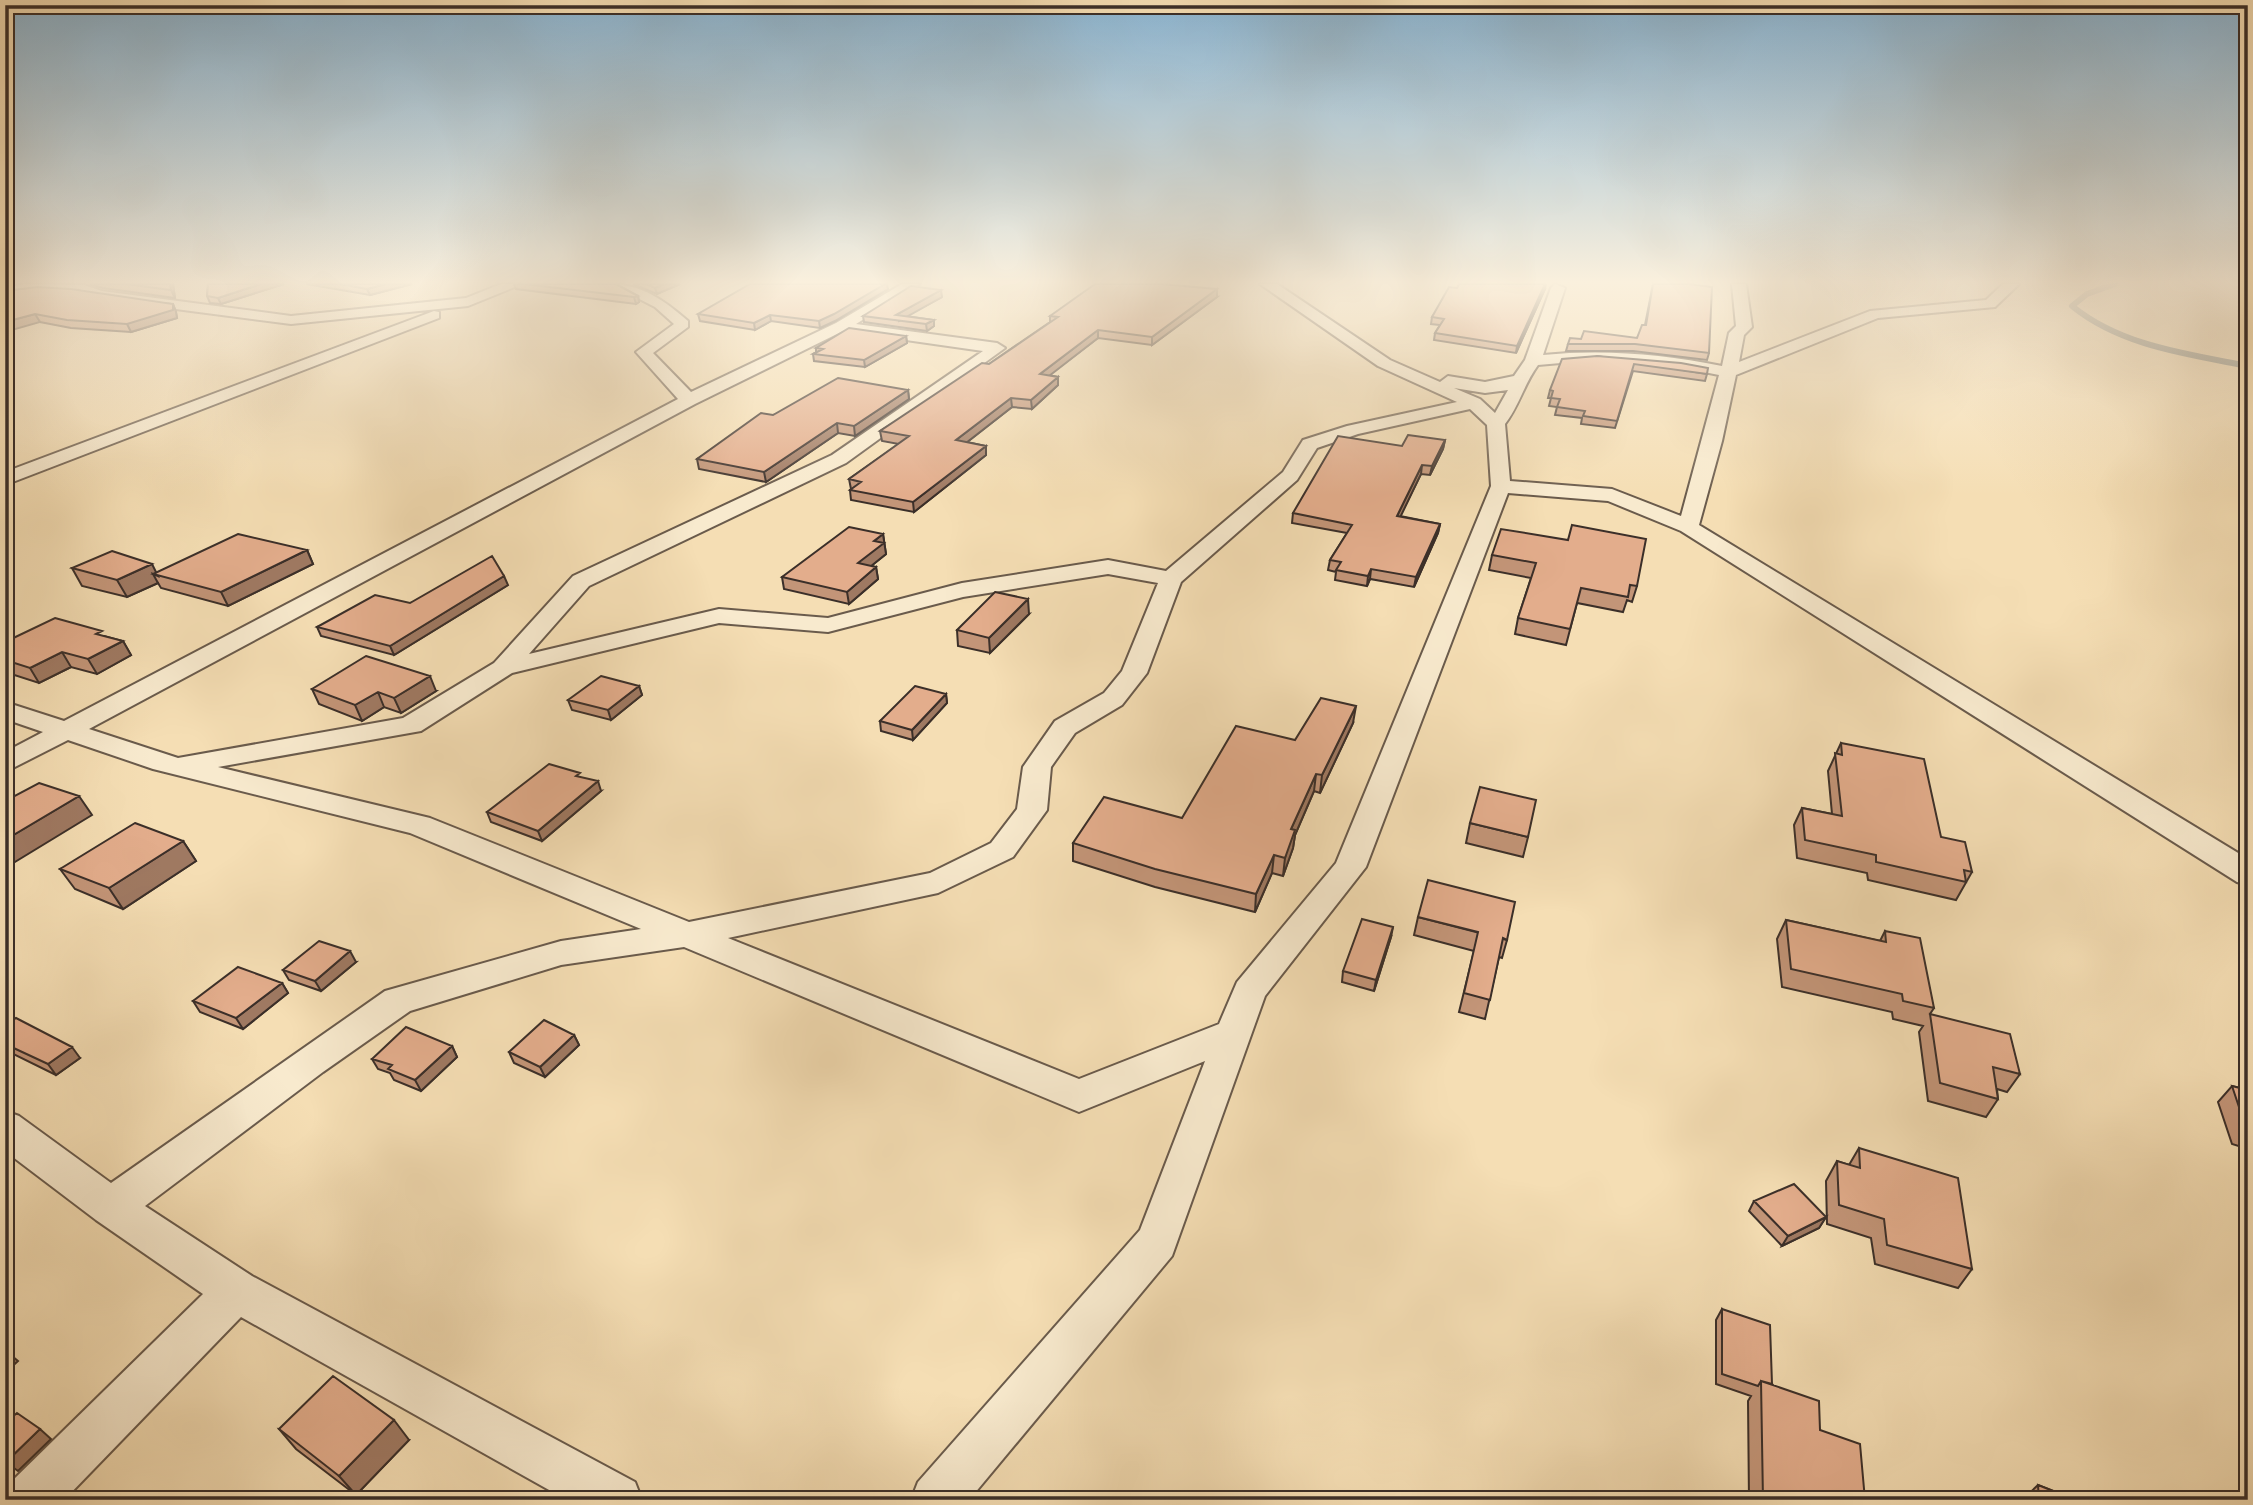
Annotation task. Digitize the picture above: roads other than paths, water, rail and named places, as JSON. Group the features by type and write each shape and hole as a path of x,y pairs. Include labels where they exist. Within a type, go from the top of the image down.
{"street":[{"path":"5,479 331,354"},
{"path":"646,354 689,400"},
{"path":"5,763 689,400 783,354"},
{"path":"174,766 411,725 503,668 581,581 839,459 988,354"},
{"path":"936,1500 1157,1242 1248,991 1350,867 1501,486 1496,424 1475,403 1384,363 1371,354"},
{"path":"1496,424 1511,405 1521,379 1535,354"},
{"path":"1688,527 1713,441 1733,354"},
{"path":"1533,361 1595,355 1679,362 1730,372 1774,354"},
{"path":"1384,363 1465,386 1509,386 1521,379"},
{"path":"111,1208 310,1061 398,1001 561,953 686,935 938,882 1002,850 1032,810 1037,767 1065,727 1113,699 1134,673 1171,579 1290,476 1310,444 1353,430 1475,403"},
{"path":"1501,486 1612,495 1688,527 2248,874"},
{"path":"503,668 719,616 828,625 962,590 1108,567 1171,579"},
{"path":"5,710 64,732 174,766 419,825 1079,1096 1233,1034"},
{"path":"5,1128 111,1208 236,1291 617,1500"},
{"path":"29,1500 236,1291"}],"waterway":[{"path":"2189,354 2248,366"}]}
